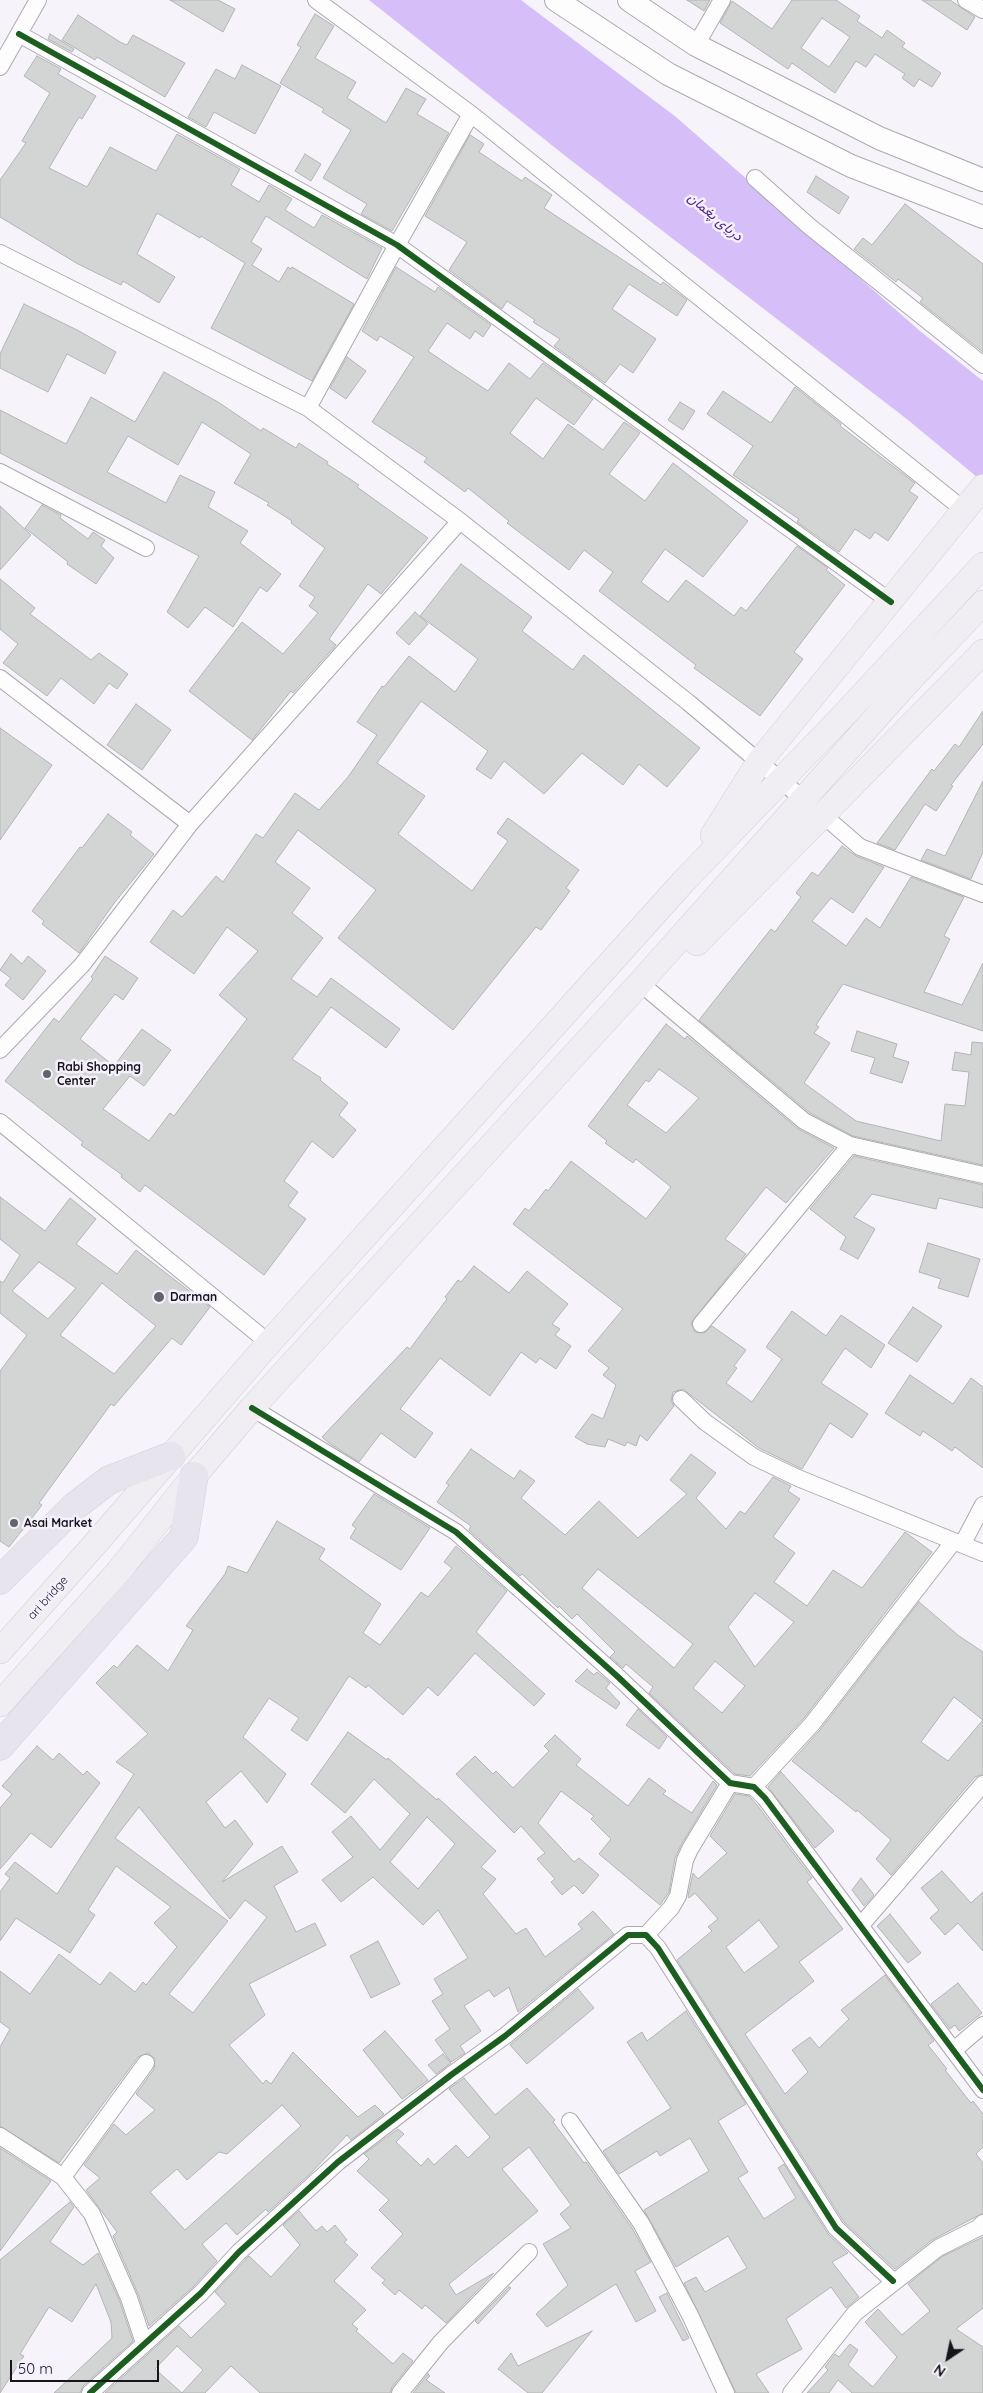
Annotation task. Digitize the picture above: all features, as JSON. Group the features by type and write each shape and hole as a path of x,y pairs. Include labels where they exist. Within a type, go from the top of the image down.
{"highway":[{"path":"0,1580 75,1506 109,1480 171,1456"},
{"path":"0,1746 184,1537 194,1476"}],"main road":[{"path":"556,0 668,74 852,166 983,217"},
{"path":"629,0 696,45 880,138 983,180"},
{"path":"683,882 759,762 975,497"},
{"path":"683,882 780,779 842,717 983,565"},
{"path":"0,1704 118,1572 194,1476 252,1408 640,983 905,685 983,603"},
{"path":"640,983 684,956 983,652"},
{"name":"ari bridge","path":"0,1651 269,1343 683,882"},
{"path":"484,1104 506,1130"}],"street":[{"path":"0,67 38,0"},
{"path":"316,0 471,114 975,497"},
{"path":"696,45 722,0"},
{"path":"966,0 983,10"},
{"path":"19,34 396,245 890,602"},
{"path":"308,408 396,245 471,114"},
{"path":"755,178 809,226 983,365"},
{"path":"0,253 308,408 460,521 803,799"},
{"path":"0,472 146,548"},
{"path":"0,1050 82,965 190,824 460,521"},
{"path":"0,678 190,824"},
{"path":"823,815 860,847 983,894"},
{"path":"640,983 804,1122 850,1146 983,1175"},
{"path":"0,1122 269,1343"},
{"path":"702,1324 850,1146"},
{"path":"681,1399 705,1422 754,1457 798,1478 983,1553"},
{"path":"252,1408 456,1532 617,1676 730,1783 754,1786 861,1925 983,2090"},
{"path":"754,1786 812,1724 959,1542 983,1505"},
{"path":"90,2393 201,2292 239,2252 338,2162 505,2036 628,1935 646,1935 671,1908 678,1896 685,1860 690,1849 730,1783"},
{"path":"861,1925 983,1784"},
{"path":"646,1935 658,1948 836,2228 892,2281"},
{"path":"954,2050 983,2025"},
{"path":"63,2177 146,2063"},
{"path":"570,2121 641,2224 690,2314 726,2393"},
{"path":"0,2136 63,2177 92,2214 116,2266 144,2343"},
{"path":"791,2393 855,2313 892,2281 938,2248 978,2228 983,2223"},
{"path":"400,2393 441,2342 529,2252"}],"water":[{"name":"دریای پغمان","path":"369,0 521,0 676,117 920,331 983,381 983,482 908,420 568,158"}],"building":[{"path":"170,0 218,0 235,9 223,32"},
{"path":"687,0 710,0 704,11"},
{"path":"792,0 836,0 860,16 857,21 882,38 887,30 905,43 902,47 941,73 932,87 919,79 914,87 902,78 905,74 875,54 866,67 856,61 835,93 792,63 788,69 720,23 732,1 772,29","holes":["822,18 850,37 829,67 801,48"]},
{"path":"922,0 950,0 975,17 967,30"},
{"path":"315,14 334,26 315,58 356,82 347,98 386,123 406,88 426,99 417,114 449,133 392,231 361,214 367,204 323,178 351,130 322,112 324,109 280,83 301,47 297,45"},
{"path":"78,15 120,42 127,45 133,35 185,63 165,97 97,57 95,60 62,40"},
{"path":"50,34 74,49 72,52 48,39"},
{"path":"37,56 61,69 58,74 96,96 82,119 79,117 49,168 87,187 110,147 156,171 177,134 240,169 231,185 259,202 269,185 292,199 285,210 314,228 322,215 382,248 367,279 266,216 251,242 262,249 252,265 279,282 288,267 291,269 292,267 354,304 312,381 211,328 245,263 201,236 200,238 157,213 137,254 175,277 159,303 123,281 121,285 78,264 0,217 0,180 26,143 22,141 50,93 24,76"},
{"path":"242,65 281,86 255,134 214,112 206,127 188,117 216,69 235,79"},
{"path":"470,135 484,144 479,152 522,181 525,177 552,195 544,208 661,285 663,282 687,300 677,316 629,284 612,309 656,339 633,373 620,364 605,383 554,346 560,339 533,322 535,320 507,301 502,309 449,270 467,242 425,216"},
{"path":"305,154 321,164 311,181 295,171"},
{"path":"816,176 849,197 839,214 807,192"},
{"path":"905,204 983,264 983,352 920,302 923,298 898,279 896,282 854,249 863,238 872,245"},
{"path":"396,267 435,292 438,287 491,325 483,337 475,331 470,339 447,323 428,351 444,362 488,391 509,363 530,379 543,363 593,399 574,425 536,398 510,433 543,459 568,424 603,450 624,422 640,433 609,474 645,501 673,463 748,521 703,577 665,549 641,582 668,602 686,580 734,616 741,607 746,611 797,546 828,568 826,570 845,585 794,652 803,659 760,716 694,668 696,665 599,591 613,572 584,550 569,570 507,523 509,521 468,488 465,492 424,462 427,458 372,422 414,357 380,336 377,341 362,331"},
{"path":"24,304 79,331 116,352 105,374 67,354 48,392 0,368 0,354"},
{"path":"347,357 366,371 346,399 330,388"},
{"path":"164,372 218,402 261,431 263,428 296,448 299,443 328,462 327,464 359,485 357,487 428,538 381,594 368,584 329,639 336,645 293,693 291,691 252,740 189,691 242,622 283,654 318,613 309,606 315,597 299,586 325,548 291,523 292,521 267,505 269,503 234,483 251,454 202,422 178,465 128,436 107,472 166,503 180,475 215,492 208,507 248,531 240,543 281,574 267,592 260,587 233,627 205,607 188,628 167,612 199,556 0,453 0,410 66,444 91,397 135,422"},
{"path":"795,387 841,424 840,426 915,483 909,491 918,497 888,541 875,532 870,539 855,529 839,552 797,522 799,519 733,475 753,446 707,414 723,391 771,423"},
{"path":"680,402 695,411 683,430 668,420"},
{"path":"42,505 61,515 60,518 88,539 93,532 105,540 101,546 114,558 96,584 67,564 68,562 25,528"},
{"path":"0,506 31,535 0,570"},
{"path":"461,564 532,617 522,631 573,670 584,655 700,748 667,787 639,764 623,785 582,753 544,794 504,761 491,779 476,769 488,751 421,701 377,763 425,796 398,834 472,891 508,841 497,833 508,818 579,870 566,888 570,891 541,930 536,927 453,1030 338,938 376,890 298,830 275,862 310,888 292,913 323,938 291,979 317,997 331,978 400,1029 386,1048 331,1007 292,1059 321,1078 320,1080 348,1103 339,1115 356,1130 333,1158 312,1141 284,1181 298,1192 288,1206 306,1219 264,1275 145,1185 140,1192 121,1177 122,1175 81,1145 83,1142 5,1081 54,1018 59,1022 93,979 91,977 105,956 138,978 123,1000 115,994 80,1039 114,1066 142,1029 171,1050 144,1086 130,1076 103,1109 149,1141 170,1113 174,1116 247,1019 219,995 258,951 227,927 194,974 150,942 173,910 182,917 216,876 223,882 256,834 263,838 295,793 319,810 348,777 377,735 357,722 382,686 384,687 409,656 455,692 478,659 420,616"},
{"path":"0,579 35,608 30,614 91,660 99,653 128,674 117,689 109,683 94,704 61,678 47,696 3,663 18,644 0,629"},
{"path":"415,612 428,624 409,645 396,633"},
{"path":"136,704 171,730 142,770 107,745"},
{"path":"983,711 983,744 951,785 953,786 936,811 925,804 895,850 877,843 932,769 934,771 955,744 959,747"},
{"path":"0,728 52,765 0,840"},
{"path":"983,781 983,852 971,879 921,860 927,849 945,856"},
{"path":"108,814 132,832 130,835 154,854 115,902 79,953 42,924 44,921 32,911 80,847 82,848"},
{"path":"842,846 856,856 884,867 853,913 831,898 812,921 846,946 866,918 880,928 911,877 964,897 944,936 950,939 924,992 962,1005 983,963 983,1031 843,984 816,1025 819,1027 814,1033 830,1043 804,1083 856,1121 941,1141 945,1104 965,1106 969,1072 952,1070 955,1052 971,1055 972,1042 983,1043 983,1165 853,1136 810,1113 699,1020 771,929 775,932 801,897 796,893 812,872 818,876"},
{"path":"11,954 22,964 28,956 46,971 23,1000 5,985 11,978 0,970"},
{"path":"666,1024 685,1039 687,1036 798,1129 834,1148 786,1203 766,1187 725,1239 746,1254 691,1323 695,1332 704,1333 712,1326 746,1350 734,1366 737,1368 726,1383 752,1402 782,1359 766,1347 792,1311 826,1336 841,1315 885,1345 871,1368 845,1348 821,1383 868,1414 852,1438 830,1423 802,1469 759,1448 683,1389 673,1392 671,1401 674,1406 647,1441 640,1435 636,1446 627,1442 625,1446 608,1439 605,1447 587,1444 575,1437 592,1414 603,1419 616,1385 603,1375 609,1368 588,1351 623,1309 513,1224 525,1208 529,1211 546,1189 548,1191 571,1161 646,1219 671,1187 636,1159 633,1163 605,1143 607,1141 588,1126","holes":["659,1069 699,1098 666,1133 627,1105 646,1080 649,1082"]},
{"path":"857,1031 897,1044 893,1057 909,1062 902,1083 870,1073 875,1058 851,1051"},
{"path":"854,1156 983,1185 983,1208 939,1198 936,1209 872,1194 854,1217 875,1229 858,1259 840,1249 846,1237 810,1209"},
{"path":"0,1197 45,1231 70,1198 96,1219 76,1244 117,1274 136,1250 210,1307 181,1345 172,1338 114,1406 111,1404 39,1503 42,1505 9,1547 0,1541 0,1371 27,1335 0,1313 0,1281 3,1283 20,1255 0,1239","holes":["39,1262 76,1288 48,1319 12,1291","102,1283 156,1326 114,1374 60,1335"]},
{"path":"928,1243 980,1259 968,1297 938,1288 941,1279 919,1272"},
{"path":"474,1266 509,1293 527,1271 568,1304 552,1324 560,1329 555,1335 571,1346 556,1369 540,1358 536,1363 521,1352 490,1396 440,1358 400,1409 433,1433 415,1458 381,1433 359,1462 329,1443 322,1437 407,1347 410,1349 447,1299 445,1297 458,1280 461,1282"},
{"path":"913,1307 942,1326 917,1362 888,1343"},
{"path":"910,1375 953,1404 971,1378 983,1387 983,1468 955,1447 952,1451 923,1431 920,1436 885,1413"},
{"path":"471,1449 514,1479 520,1470 535,1481 521,1498 565,1535 599,1501 638,1538 687,1494 670,1480 691,1454 716,1473 696,1498 726,1529 740,1511 745,1514 773,1477 791,1486 788,1491 800,1499 773,1537 795,1553 774,1582 807,1606 833,1570 862,1588 905,1532 932,1552 804,1718 750,1776 735,1774 649,1693 653,1687 626,1664 623,1668 610,1657 615,1652 577,1614 572,1619 559,1606 558,1608 522,1574 520,1576 469,1530 471,1526 437,1502 449,1485 446,1483","holes":["598,1569 693,1644 674,1668 582,1588","755,1593 794,1622 755,1667 728,1627","715,1661 745,1686 722,1713 693,1688"]},
{"path":"374,1494 430,1528 401,1570 350,1538 356,1528 352,1525"},
{"path":"277,1521 325,1549 319,1559 381,1604 363,1633 380,1645 421,1592 428,1597 452,1568 444,1562 456,1546 507,1591 476,1632 545,1694 534,1706 475,1653 438,1696 428,1687 403,1715 368,1685 366,1688 349,1676 307,1741 291,1730 299,1718 269,1698 243,1737 286,1774 267,1803 241,1771 206,1802 225,1828 235,1820 253,1844 222,1882 282,1846 298,1872 274,1886 296,1932 315,1923 326,1945 249,1984 265,2015 229,2045 263,2084 266,2080 271,2084 293,2052 358,2117 375,2105 384,2114 351,2140 347,2135 311,2173 268,2212 266,2209 237,2235 226,2223 202,2244 217,2261 194,2286 149,2326 138,2294 113,2236 117,2232 86,2190 100,2178 84,2165 114,2124 126,2135 155,2110 136,2094 154,2069 155,2059 148,2053 138,2057 59,2163 0,2126 0,2047 10,2029 0,2022 0,1971 30,1994 59,1954 100,1985 110,1972 135,1992 143,1982 146,1985 177,1947 154,1923 171,1907 116,1866 88,1910 95,1915 70,1953 16,1918 0,1941 0,1892 10,1878 5,1874 15,1862 57,1894 134,1774 116,1762 148,1734 96,1683 114,1665 117,1668 137,1645 168,1671 193,1630 186,1626 225,1574 228,1566 247,1573","holes":["139,1807 230,1919 245,1900 267,1917 193,2013 169,1994 228,1921 115,1838","282,2105 301,2126 185,2230 150,2192 177,2169 187,2180 219,2152 227,2154"]},
{"path":"919,1602 959,1636 983,1652 983,1720 983,1774 975,1777 891,1875 876,1859 891,1840 857,1810 856,1812 792,1761 820,1730","holes":["954,1697 983,1720 948,1761 921,1742"]},
{"path":"587,1669 594,1675 597,1672 610,1683 606,1688 620,1703 616,1709 575,1681"},
{"path":"638,1709 667,1737 659,1749 626,1725"},
{"path":"348,1732 387,1760 388,1758 437,1800 438,1798 496,1851 481,1867 496,1879 483,1894 516,1934 526,1928 545,1957 582,1929 578,1924 593,1911 614,1934 518,2012 509,1987 494,1997 489,1990 464,2006 481,2031 460,2046 465,2053 451,2062 435,2040 450,2029 432,2001 443,1994 434,1979 468,1958 438,1910 423,1925 373,1877 341,1902 322,1880 353,1857 332,1832 351,1816 380,1850 410,1814 374,1779 345,1813 311,1784","holes":["427,1817 455,1844 418,1889 390,1862"]},
{"path":"555,1735 581,1759 576,1765 628,1806 649,1778 666,1791 663,1794 692,1813 713,1781 717,1785 681,1845 675,1858 669,1892 660,1905 599,1854 611,1839 591,1819 594,1816 561,1791 538,1823 574,1862 579,1858 599,1875 583,1894 574,1885 562,1895 551,1882 555,1879 537,1859 545,1853 521,1826 514,1833 456,1774 475,1756 493,1774 496,1771 513,1788 549,1751 544,1746"},
{"path":"37,1746 53,1760 59,1753 83,1775 87,1771 100,1783 51,1848 31,1833 0,1869 0,1808 12,1794 2,1786"},
{"path":"781,1772 834,1831 815,1848 768,1787"},
{"path":"735,1794 749,1796 812,1878 807,1882 843,1929 799,1962 814,1981 745,2034 785,2094 808,2072 792,2050 810,2037 819,2048 849,2019 841,2010 885,1975 934,2041 928,2045 947,2069 945,2070 971,2103 973,2101 983,2114 983,2147 976,2154 983,2163 983,2213 932,2240 895,2269 844,2222 677,1960 712,1931 708,1927 718,1919 695,1893 689,1898 688,1896 693,1873 698,1879 727,1853 710,1836","holes":["759,1920 779,1947 744,1973 726,1947"]},
{"path":"942,1871 971,1903 983,1892 983,1951 958,1923 945,1935 930,1918 939,1910 921,1888"},
{"path":"861,1878 874,1895 864,1906 852,1890"},
{"path":"890,1914 921,1953 908,1963 877,1926"},
{"path":"378,1941 400,1984 371,1998 350,1956"},
{"path":"958,1983 982,2013 959,2031 955,2025 950,2029 931,2004"},
{"path":"578,1989 594,2008 527,2064 510,2045"},
{"path":"686,2011 746,2104 718,2121 748,2172 738,2178 764,2219 796,2198 778,2168 784,2164 828,2234 848,2253 832,2262 859,2297 846,2308 831,2287 786,2319 802,2349 756,2374 769,2393 736,2393 684,2283 696,2277 705,2292 747,2268 728,2236 676,2267 644,2210 709,2171 690,2138 660,2156 657,2151 619,2174 603,2151 671,2108 627,2042 642,2032 647,2041"},
{"path":"385,2031 428,2080 402,2099 363,2050"},
{"path":"443,2054 451,2063 436,2074 428,2065"},
{"path":"464,2078 495,2115 527,2088 555,2120 553,2122 584,2163 586,2162 632,2228 651,2262 635,2271 656,2311 636,2322 616,2284 547,2327 536,2314 568,2285 543,2244 571,2228 560,2214 571,2205 529,2147 502,2169 538,2211 449,2284 456,2295 494,2273 446,2323 425,2305 422,2309 399,2290 395,2295 382,2283 385,2280 371,2268 403,2234 379,2210 389,2200 357,2171 369,2159 364,2154 398,2129 404,2134 396,2142 421,2166 428,2158 434,2165 456,2145 468,2158 490,2137 449,2089"},
{"path":"0,2148 51,2181 0,2251"},
{"path":"70,2202 74,2207 50,2242 83,2265 98,2253 120,2302 133,2341 83,2386 80,2393 54,2393 112,2338 111,2322 96,2284 72,2322 49,2307 20,2354 24,2356 0,2393 0,2260"},
{"path":"299,2211 316,2231 322,2226 327,2232 335,2225 347,2240 344,2242 358,2255 334,2281 366,2310 352,2324 358,2329 356,2331 393,2364 403,2353 413,2361 392,2387 390,2393 260,2393 231,2366 205,2393 182,2393 105,2393 179,2326 191,2338 226,2304 215,2292 249,2256 271,2277 300,2245 283,2225","holes":["177,2346 203,2370 182,2393 155,2369"]},
{"path":"983,2237 983,2308 956,2329 983,2347 983,2393 852,2393 838,2380 829,2393 807,2393 828,2370 825,2367 835,2354 839,2357 850,2344 858,2350 848,2365 873,2387 897,2357 865,2322 878,2309 902,2335 930,2311 908,2284 943,2256"},
{"path":"509,2287 511,2288 478,2324 475,2321"},
{"path":"667,2293 689,2338 683,2341 659,2297"},
{"path":"592,2331 542,2393 528,2393 498,2369 511,2353 518,2366"},
{"path":"428,2374 430,2376 426,2380 445,2393 413,2393"}],"cycle path":[{"path":"19,34 397,245 891,602"},
{"path":"252,1408 456,1532 617,1676 730,1783 754,1787 765,1798 983,2090"},
{"path":"90,2393 201,2293 239,2252 338,2162 505,2036 628,1935 646,1935 658,1948 836,2228 893,2281"}],"place":[{"name":"Rabi Shopping Center","path":"47,1074"},
{"name":"Darman","path":"159,1297"},
{"name":"Asai Market","path":"14,1523"}]}
